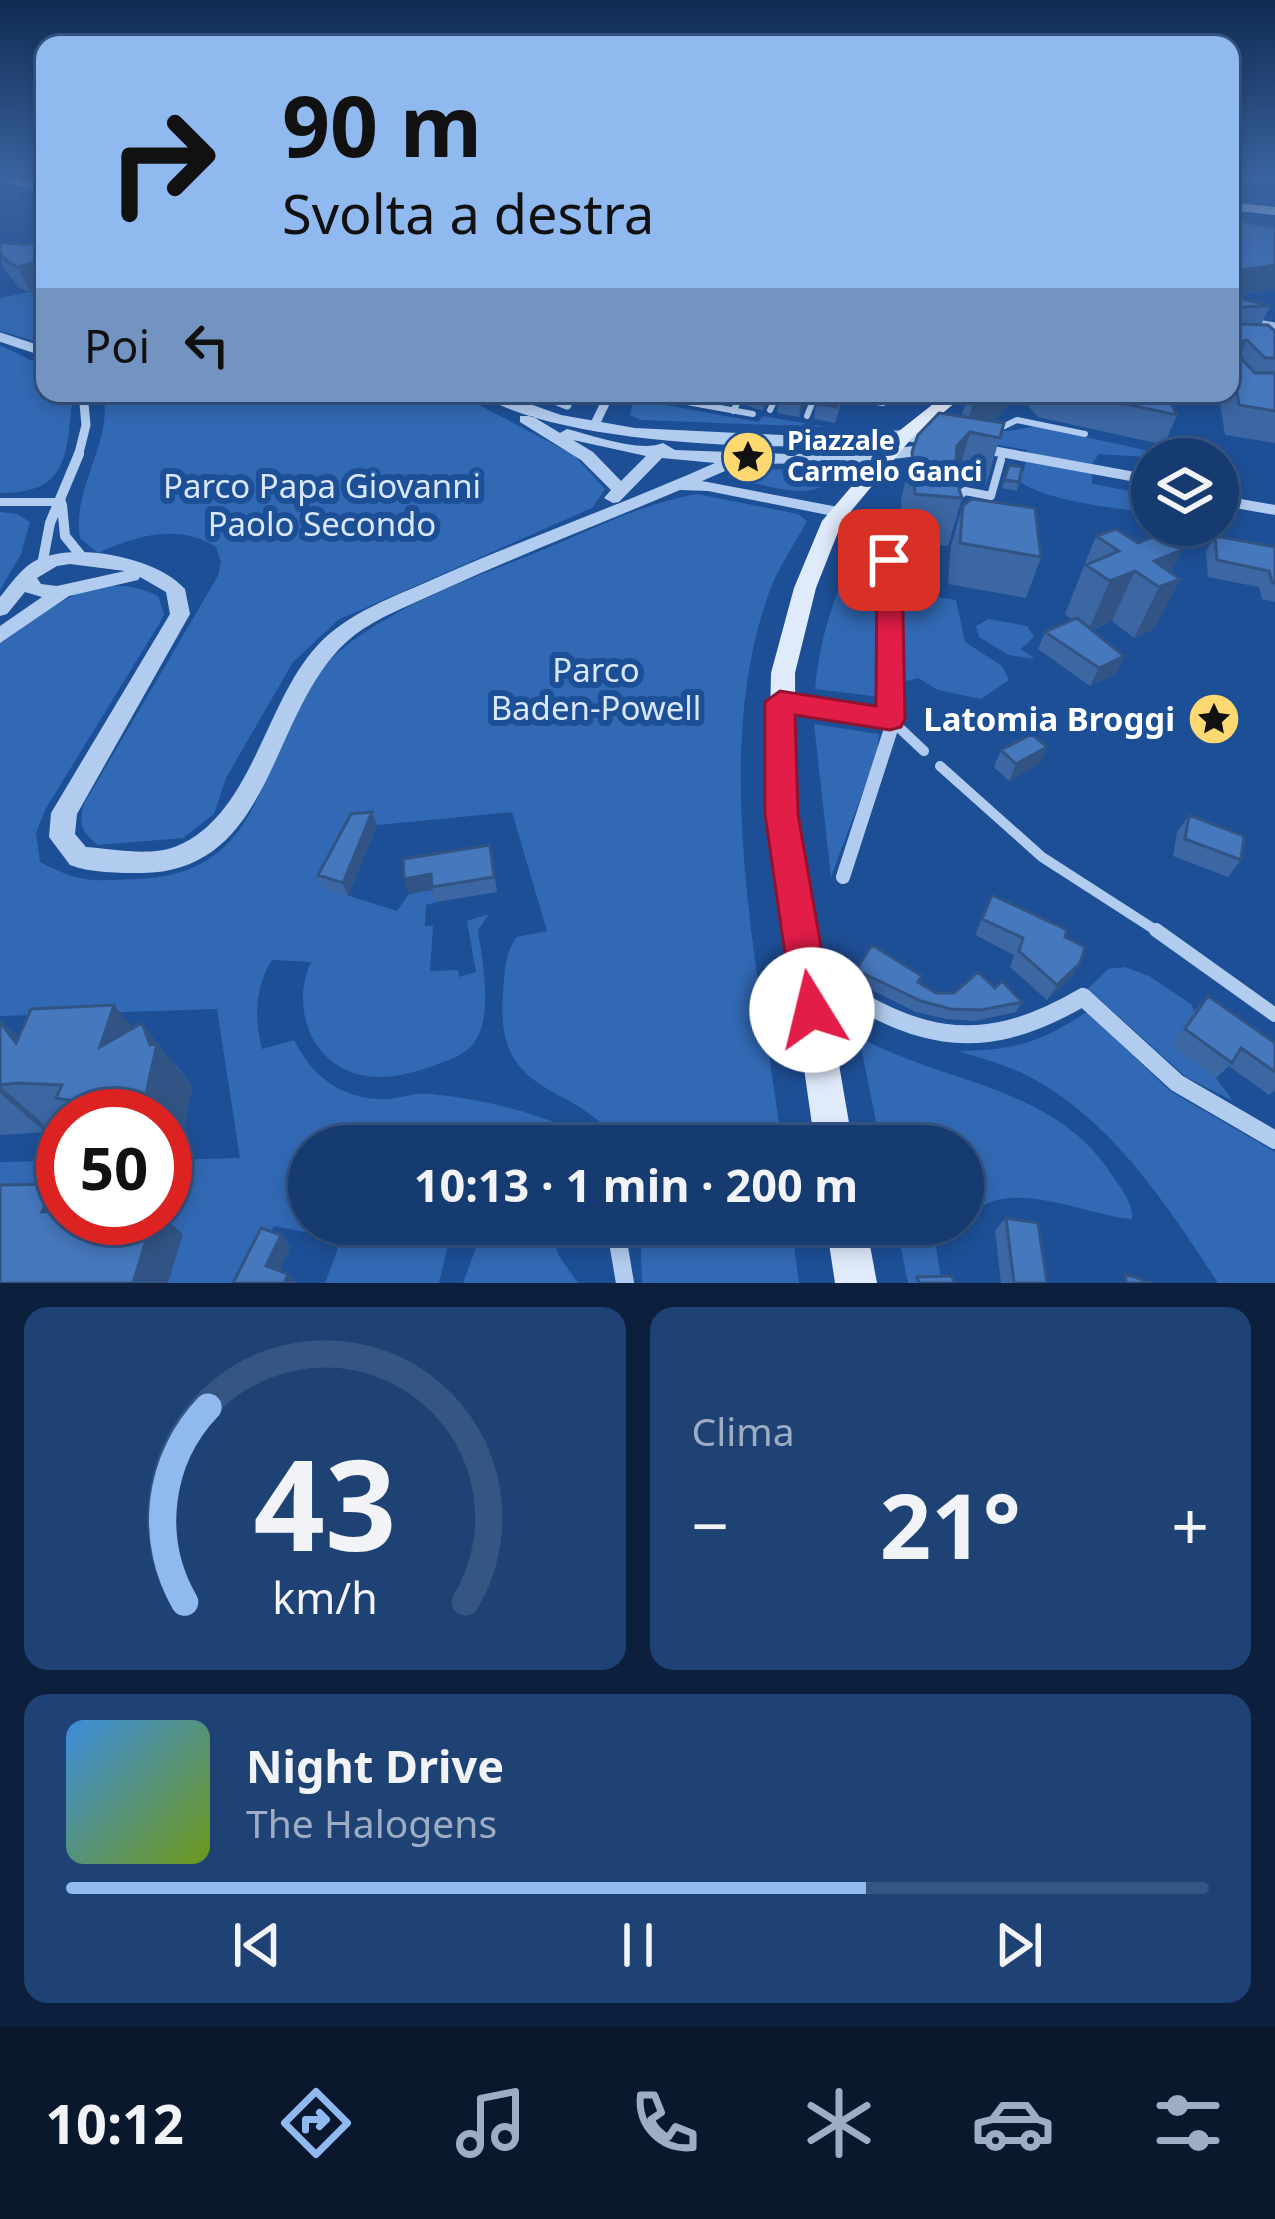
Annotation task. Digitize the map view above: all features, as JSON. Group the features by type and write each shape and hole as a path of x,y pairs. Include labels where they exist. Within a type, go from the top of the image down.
{"main road":[{"path":"822,549 889,462 949,402"},
{"path":"831,1125 782,814 780,702 792,631 838,512 867,475 889,462"},
{"path":"850,1245 856,1283"}],"street":[{"path":"1239,320 1275,326"},
{"path":"0,337 36,349"},
{"path":"84,402 88,423 62,503 52,518 34,590 133,575 168,583"},
{"path":"499,402 587,455 620,490"},
{"path":"514,402 595,426 677,436 912,441 1131,480"},
{"path":"559,402 566,405"},
{"path":"595,426 606,402"},
{"path":"543,427 659,452 889,462"},
{"path":"598,515 677,436"},
{"path":"677,436 701,464 697,478"},
{"path":"857,441 889,462"},
{"path":"912,441 1026,461"},
{"path":"0,610 35,572 86,558 148,570 179,596 181,614 64,813 62,837 80,856 154,861 188,853 237,811 298,684 348,629 494,558 742,457"},
{"path":"841,458 863,468 867,475"},
{"path":"677,486 708,486 838,512"},
{"path":"1239,500 1275,506"},
{"path":"0,636 90,572 86,558 65,536 62,503"},
{"path":"843,877 885,760 890,719 889,520"},
{"path":"780,702 890,719"},
{"path":"805,964 884,1016 912,1031 941,1037 1013,1033 1052,1018 1083,998 1177,1083 1275,1139"},
{"path":"618,1245 625,1283"}],"lane":[{"path":"686,402 753,414"},
{"path":"733,411 738,402"},
{"path":"770,410 774,402"},
{"path":"807,416 813,402"},
{"path":"878,402 883,403"},
{"path":"982,431 1000,431 1017,420 1085,434"},
{"path":"948,515 955,497 964,490 991,496 1001,460"},
{"path":"0,502 62,503"},
{"path":"890,719 923,751"},
{"path":"940,766 1042,857 1275,1015"}],"green space":[{"path":"36,291 36,341 0,331 0,298"},
{"path":"0,345 36,363 36,402 72,403 64,457 50,480 38,487 0,493"},
{"name":"Parco Papa Giovanni Paolo Secondo","path":"104,402 473,402 574,455 605,489 592,508 338,620 293,662 226,778 214,814 183,838 98,845 83,828 84,804 218,576 221,562 216,547 187,535 142,537 98,553 80,538 82,501"},
{"path":"633,402 650,402 758,422 763,416 826,427 641,420 630,415"},
{"path":"1035,426 1131,447 1131,456 1099,454 1093,462 1092,484 1131,491 1131,510 1073,501 1032,488 1008,468 1024,471 1027,450 966,439 960,433"},
{"path":"758,469 838,473 816,489 802,491 728,477"},
{"name":"Parco Baden-Powell","path":"697,494 798,514 807,521 772,585 753,650 743,718 744,863 779,1125 604,1125 547,1089 522,1069 504,1030 503,992 510,950 517,937 547,931 512,812 356,827 324,888 397,911 409,894 435,889 436,902 426,905 425,926 433,926 430,971 458,970 459,977 476,972 467,921 489,914 478,930 485,986 484,1015 476,1040 464,1052 421,1070 384,1077 347,1070 331,1061 310,1032 303,998 311,962 272,960 258,1003 262,1049 294,1040 319,1074 354,1095 383,1099 446,1096 496,1104 559,1125 288,1125 288,1229 274,1226 239,1283 0,1283 0,1162 36,1161 36,1245 192,1245 192,1159 240,1158 217,1009 0,1016 0,642 55,605 94,589 135,588 158,596 164,614 159,624 45,810 36,833 40,862 76,877 136,879 184,871 219,852 243,824 313,681 363,633 466,581"},
{"path":"879,511 881,697 815,689 836,596"},
{"path":"0,512 30,522 21,554 0,590"},
{"path":"898,591 956,600 965,642 1002,666 1009,680 981,699 938,690 918,678 902,682"},
{"path":"989,619 1027,626 1034,637 1021,649 1035,659 1009,655 979,637 976,626"},
{"path":"814,724 879,734 877,754 831,877"},
{"path":"1125,967 1149,976 1191,1004 1194,1011 1172,1045 1216,1078 1233,1101 1186,1077 1088,989 1108,969"},
{"path":"1087,1012 1170,1091 1275,1152 1275,1283 1218,1283 1159,1196 1087,1116 1030,1077 959,1051 1026,1043"},
{"path":"859,1037 1031,1105 1062,1123 1090,1147 1114,1178 1129,1203 1132,1219 1037,1199 1013,1198 984,1206 984,1125 877,1125"},
{"path":"338,1245 448,1245 439,1283 325,1283"},
{"path":"477,1245 555,1245 578,1283 463,1283"},
{"path":"641,1245 794,1245 799,1283 642,1283"},
{"path":"900,1245 936,1245 942,1283 908,1283"}],"building":[{"path":"1239,236 1275,236 1275,265 1239,271"},
{"path":"36,240 36,262 18,267 0,253 0,242 28,245"},
{"path":"1239,298 1270,306 1239,307"},
{"path":"1239,323 1268,325 1275,331 1275,358 1265,358 1247,340 1239,341"},
{"path":"1239,356 1255,373 1275,373 1275,411 1239,405"},
{"path":"1116,402 1170,402 1177,415"},
{"path":"939,413 1004,423 1000,438 970,432 957,446 955,476 962,498 915,494 912,452 918,435"},
{"path":"1009,465 1022,467 1019,482 1004,480"},
{"path":"972,499 1035,508 1041,557 960,543 963,505"},
{"path":"1116,529 1131,539 1131,546 1176,546 1182,550 1154,561 1180,579 1159,587 1135,571 1110,581 1086,565 1119,551 1096,536"},
{"path":"1239,540 1275,547 1275,583 1269,571 1217,560 1216,546 1239,546"},
{"path":"1077,618 1124,656 1099,668 1045,632"},
{"path":"1032,734 1047,747 1016,764 1001,750"},
{"path":"372,812 343,883 318,875 351,814"},
{"path":"1189,815 1244,836 1241,860 1185,839"},
{"path":"490,845 494,877 432,887 431,874 404,879 403,859"},
{"path":"992,895 1067,930 1065,937 1085,947 1080,963 1057,985 1019,951 1023,938 982,919"},
{"path":"872,945 922,976 918,982 936,993 954,993 978,972 995,988 1002,981 1022,1002 981,1010 921,1001 856,970"},
{"path":"1208,996 1275,1043 1275,1072 1241,1048 1232,1063 1185,1029"},
{"path":"114,1005 100,1047 142,1023 150,1045 157,1044 147,1089 0,1085 0,1022 16,1043 31,1009"},
{"path":"36,1184 36,1245 145,1245 133,1283 0,1283 0,1185"},
{"path":"1006,1218 1038,1223 1047,1283 1014,1283"},
{"path":"261,1228 281,1235 266,1266 288,1274 284,1283 233,1283"},
{"path":"1125,1274 1153,1283 1126,1283"},
{"path":"952,1276 954,1283 919,1283 917,1277"}],"place":[{"name":"Piazzale Carmelo Ganci","path":"748,457"},
{"name":"Latomia Broggi","path":"1214,719"}],"route":[{"path":"812,1010 782,814 780,702 890,719 889,560"}]}
